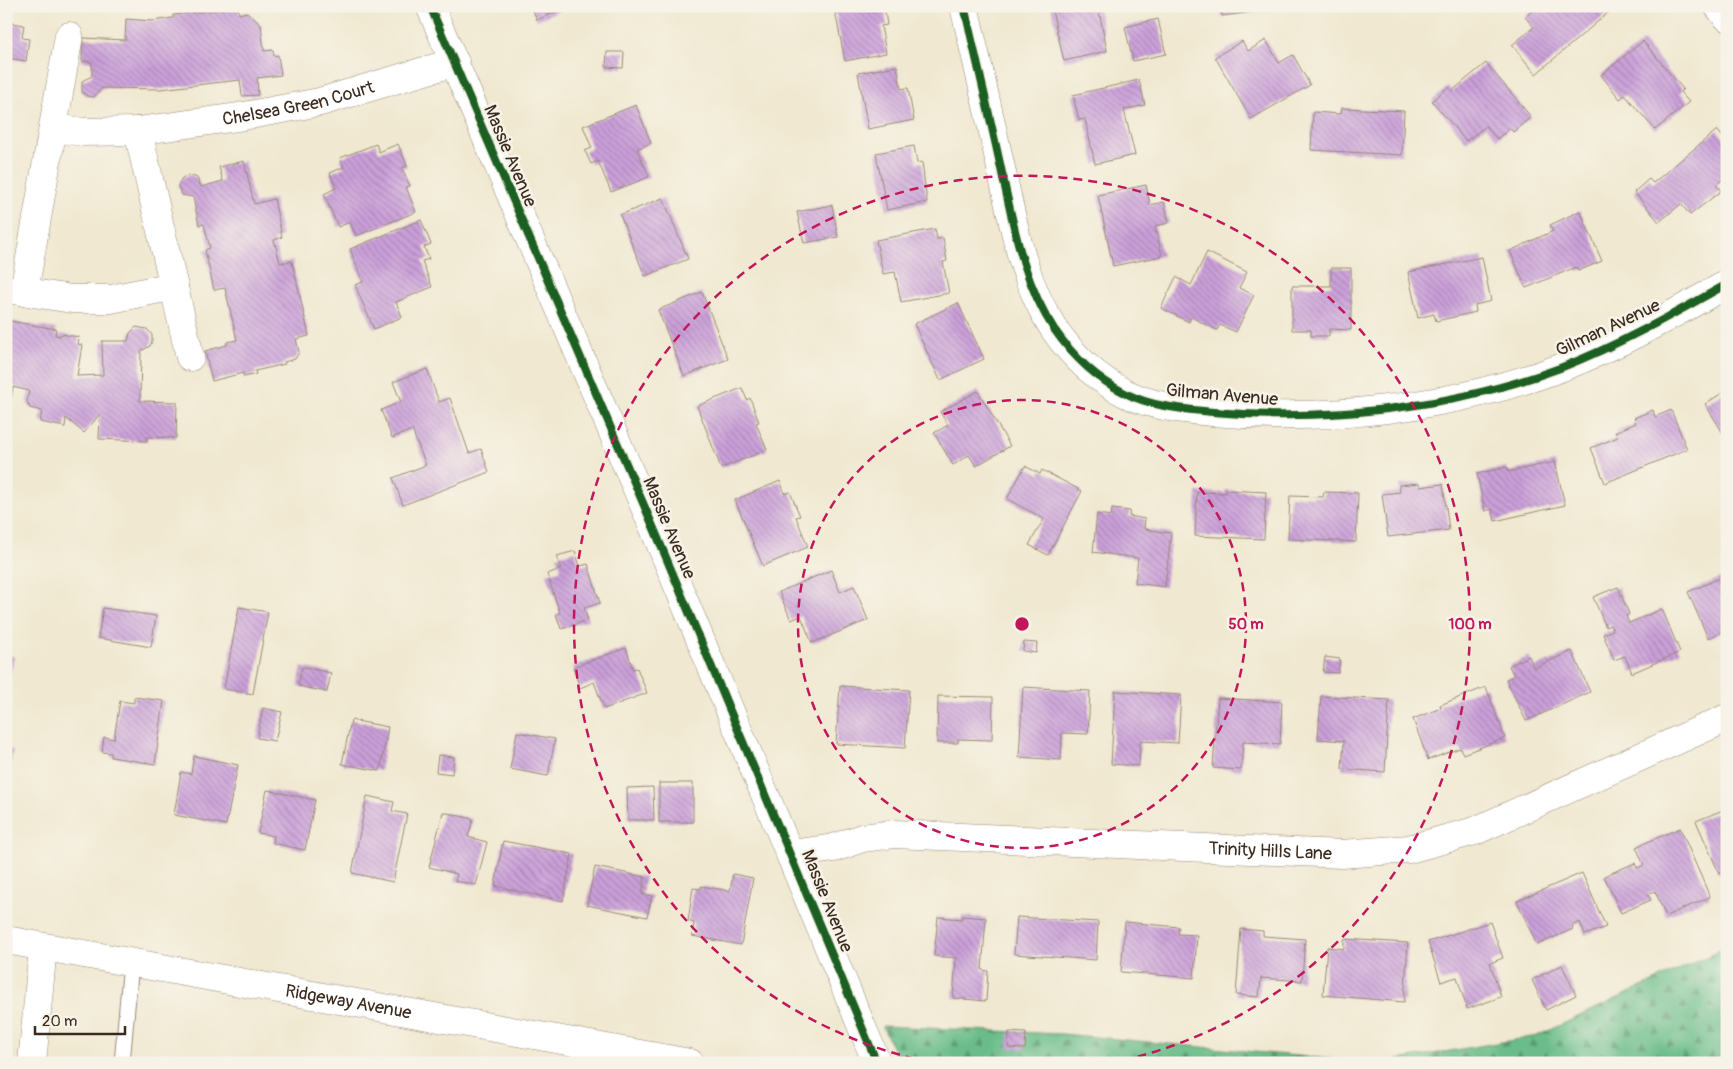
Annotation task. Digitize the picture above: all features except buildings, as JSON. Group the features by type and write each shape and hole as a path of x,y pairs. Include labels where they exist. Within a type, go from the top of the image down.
{"street":[{"name":"Massie Avenue","path":"430,6 456,62 490,150 791,854 877,1063"},
{"name":"Gilman Avenue","path":"964,6 1021,255 1041,308 1056,331 1084,364 1125,394 1168,408 1243,414 1315,415 1401,407 1494,389 1559,368 1646,331 1727,284"},
{"path":"1718,6 1727,17"},
{"path":"69,36 53,128 15,290 72,299 111,299 174,286"},
{"name":"Chelsea Green Court","path":"53,128 83,132 138,131 320,102 456,62"},
{"path":"138,131 190,357"},
{"name":"Trinity Hills Lane","path":"791,854 834,848 862,838 894,834 1342,854 1409,849 1475,831 1727,718"},
{"name":"Ridgeway Avenue","path":"6,940 690,1063"},
{"path":"32,1063 43,947"}],"lane":[{"path":"122,1063 132,963"}],"green space":[{"path":"1727,947 1727,1063 1380,1063 1537,1036"},
{"path":"882,1026 1063,1034 1372,1063 900,1063"}],"cycle path":[{"path":"430,6 655,531 877,1063"},
{"path":"964,6 1016,234 1034,292 1054,329 1077,357 1105,381 1135,398 1179,408 1256,415 1345,413 1433,402 1519,382 1560,368 1666,318 1727,284"}]}
